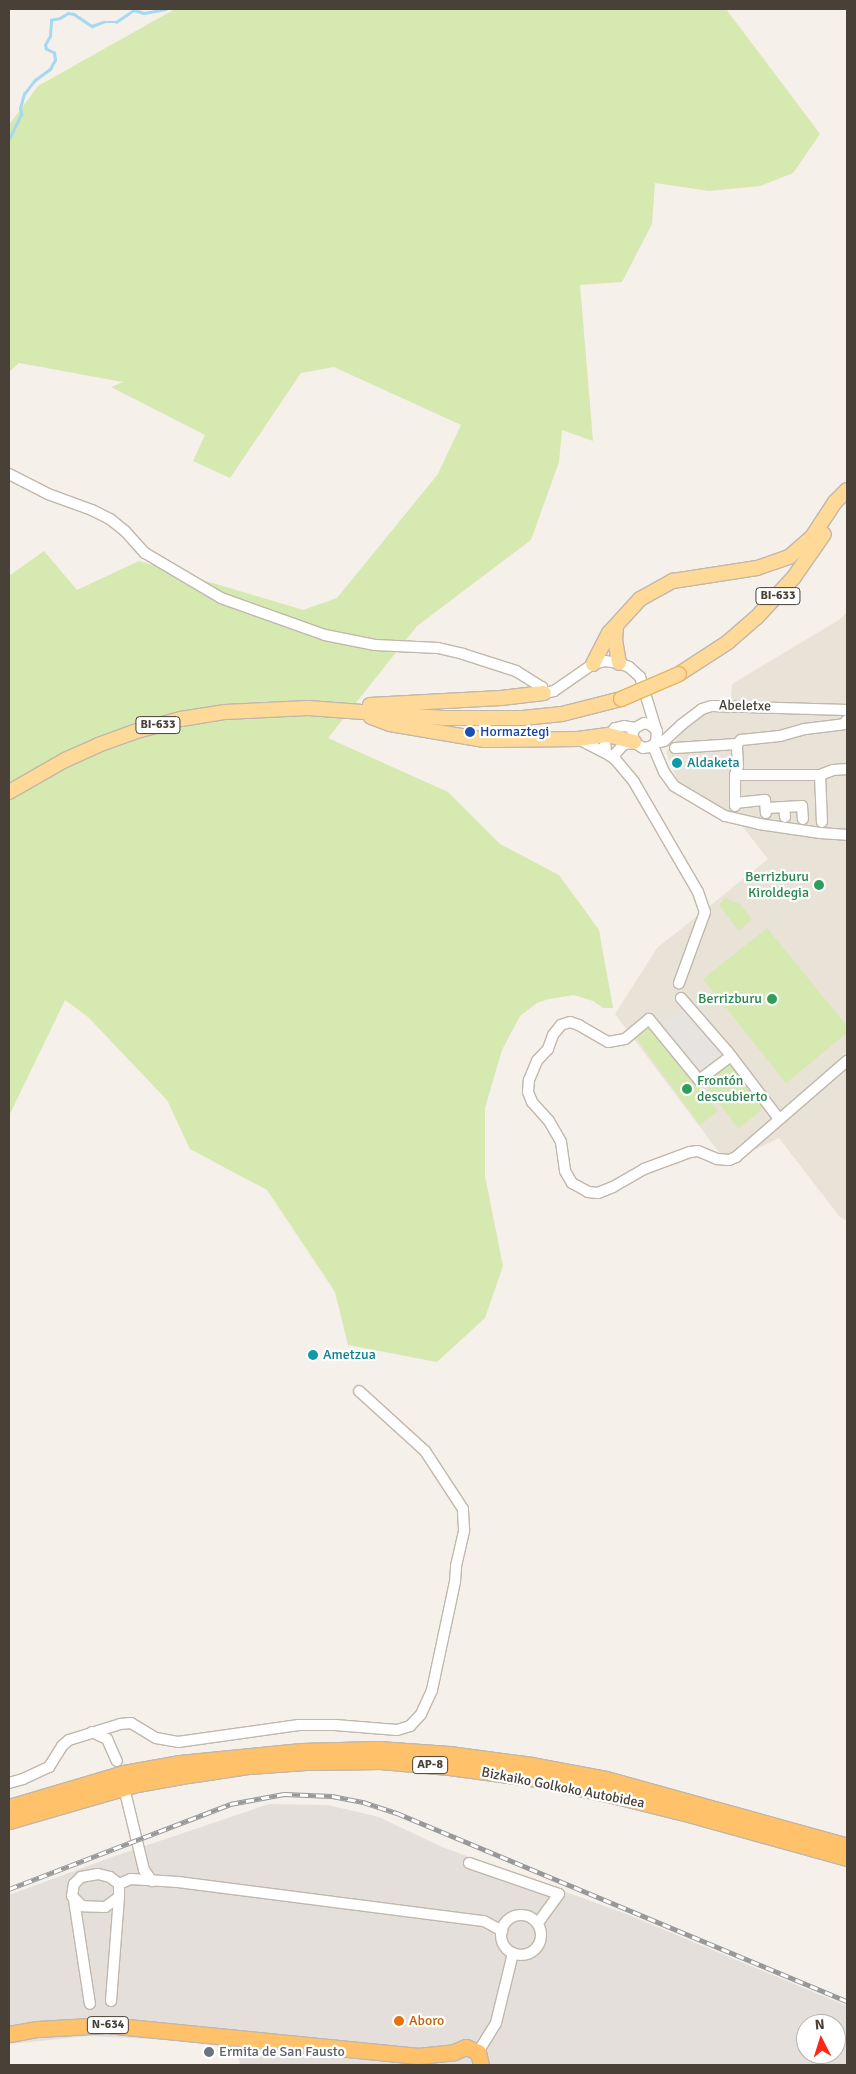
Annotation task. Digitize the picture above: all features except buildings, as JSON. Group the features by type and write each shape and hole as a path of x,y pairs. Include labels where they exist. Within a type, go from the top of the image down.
{"highway":[{"name":"Bizkaiko Golkoko Autobidea","path":"9,1807 124,1773 180,1763 292,1751 378,1749 449,1754 532,1765 606,1779 847,1846"},
{"name":"Bizkaiko Golkoko Autobidea","path":"9,1821 128,1786 180,1777 249,1766 305,1762 380,1761 449,1767 530,1778 598,1792 692,1815 847,1858"},
{"name":"N-634","path":"9,2034 38,2029 107,2025 452,2059 466,2047 482,2061"},
{"name":"N-634","path":"418,2056 442,2065"}],"main road":[{"path":"593,664 609,632 616,627 633,605 664,585 689,578 725,574 774,563 788,557 812,537 834,502 847,490"},
{"name":"BI-633","path":"9,792 65,760 98,745 172,722 225,712 270,708 320,709 444,718 523,718 562,714 621,699 679,674 728,642 780,593 815,548 847,490"},
{"path":"616,627 615,640 619,662"},
{"path":"320,709 501,698 544,693"},
{"path":"351,711 390,724 485,740 578,739 608,735 635,735"}],"street":[{"path":"9,474 48,494 92,510 110,519 125,531 145,553 221,598 349,642 438,648 463,654 516,670 542,687 544,693 554,691 593,664 605,661 619,662 629,667 640,677 658,735 657,743 662,768 674,786 725,816 768,826 847,835"},
{"path":"635,735 647,702"},
{"name":"Abeletxe","path":"657,743 702,709 712,706 847,710"},
{"path":"675,748 737,744 741,740 780,736 805,728 844,724 847,720"},
{"path":"615,759 615,754 647,723 656,729"},
{"path":"606,753 605,741 608,735"},
{"path":"635,735 642,748 657,743"},
{"path":"578,739 615,759 634,782 702,904 703,919 691,945 679,983"},
{"path":"737,744 738,766 735,775 735,804 766,800 766,811 784,812 802,806 821,806"},
{"path":"735,775 820,775 833,770 847,769"},
{"path":"820,775 822,822"},
{"path":"802,806 803,819"},
{"path":"681,998 731,1056 779,1119"},
{"path":"731,1056 699,1080 649,1019 625,1039 608,1042 579,1025 570,1022 561,1025 553,1035 548,1049 537,1061 529,1080 528,1092 532,1102 549,1121 561,1142 565,1171 572,1183 588,1192 598,1193 614,1187 644,1169 690,1152 698,1151 717,1159 729,1160 747,1148 847,1061"},
{"path":"9,1783 49,1767 62,1746 69,1740 120,1724 131,1723 156,1738 178,1742 299,1725 335,1725 397,1730 410,1726 422,1714 432,1690 455,1582 456,1566 464,1530 462,1508 425,1451 359,1391"},
{"path":"107,1739 120,1724"},
{"path":"92,1732 107,1739 117,1761"},
{"path":"126,1796 144,1870 152,1881"},
{"path":"131,1879 142,1859"},
{"path":"469,1863 559,1894 538,1923"},
{"path":"90,2004 72,1889 81,1877 98,1874 110,1877 119,1884"},
{"path":"119,1884 131,1879 188,1883 484,1921 502,1931"},
{"path":"111,2002 119,1884"},
{"path":"74,1900 82,1906 98,1908 110,1904 119,1897"},
{"path":"527,1915 538,1923 541,1935 537,1947 526,1954 512,1953 503,1944 502,1931 508,1919 514,1916 527,1915"},
{"path":"482,2061 496,2023 512,1953"}],"shaded area":[{"path":"847,612 847,1221 839,1216 779,1138 727,1163 615,1014 657,948 768,859 743,827 679,783 666,752 691,721 731,698 732,684 839,620"},
{"path":"695,1000 708,1014 707,1018 728,1052 699,1076 659,1028"},
{"path":"269,1804 328,1805 379,1817 442,1847 624,1913 847,2006 847,2065 239,2065 240,2061 235,2054 208,2042 89,2036 9,2044 9,1895 112,1857"}],"green space":[{"path":"175,9 726,9 820,134 793,173 760,186 709,191 655,183 652,224 622,282 580,285 593,441 562,430 559,462 531,540 417,626 328,738 448,792 500,844 559,875 599,930 613,1008 603,1008 593,1001 574,995 537,1003 520,1016 502,1050 485,1108 485,1176 503,1266 485,1318 437,1362 348,1345 335,1292 267,1190 190,1149 167,1100 88,1017 65,1000 9,1116 9,576 44,551 77,590 139,561 303,610 337,598 438,474 461,425 334,367 301,373 230,478 193,461 205,435 111,387 123,382 19,363 9,372 9,125 38,86"},
{"path":"725,898 740,904 752,919 739,931 719,905"},
{"name":"Berrizburu","path":"767,928 847,1026 847,1033 786,1083 703,979"},
{"name":"Frontón descubierto","path":"649,1024 718,1111 700,1125 634,1035"},
{"path":"728,1062 763,1108 739,1129 703,1083"}],"waterway":[{"path":"9,139 21,114 20,108 24,94 35,80 50,69 55,60 54,53 46,49 45,45 50,36 51,20 60,18 68,13 74,14 92,26 103,22 116,22 134,10 144,13 166,9"}],"railway":[{"path":"9,1889 230,1804 284,1794 332,1796 363,1802 397,1813 847,2001"}],"place":[{"name":"Hormaztegi","path":"470,732"},
{"name":"Aldaketa","path":"677,763"},
{"name":"Berrizburu Kiroldegia","path":"819,885"},
{"name":"Berrizburu","path":"772,999"},
{"name":"Frontón descubierto","path":"687,1089"},
{"name":"Ametzua","path":"313,1355"},
{"name":"Aboro","path":"399,2021"},
{"name":"Ermita de San Fausto","path":"209,2052"}]}
